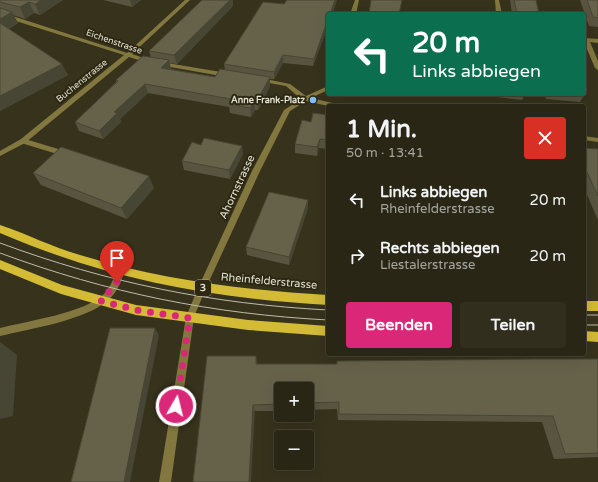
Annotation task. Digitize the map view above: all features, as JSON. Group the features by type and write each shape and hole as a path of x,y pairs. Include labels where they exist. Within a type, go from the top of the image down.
{"main road":[{"name":"Rheinfelderstrasse","path":"0,229 81,260 121,271 202,288 326,300"},
{"path":"0,264 62,289 136,310 248,325 326,331"},
{"path":"586,306 598,306"},
{"path":"586,336 598,337"}],"street":[{"path":"178,0 187,1"},
{"path":"354,12 357,0"},
{"path":"497,0 499,12"},
{"name":"Buchenstrasse","path":"0,154 23,141 128,55 187,1"},
{"name":"Eichenstrasse","path":"0,14 143,61 235,76"},
{"path":"586,40 598,41"},
{"path":"586,42 598,68"},
{"path":"250,78 288,85 305,98 329,104"},
{"name":"Ahornstrasse","path":"165,482 190,318 202,288 256,171 287,110 305,98 326,89"},
{"path":"586,138 598,140"},
{"path":"23,141 74,156"},
{"path":"0,332 78,312 101,301 117,282 121,271"}],"building":[{"path":"0,0 41,0 35,4 29,2 20,7 0,2"},
{"path":"202,0 230,0 174,55 149,51"},
{"path":"287,0 335,0 331,12 326,12 326,25 314,59 283,55 274,72 224,64 263,2 284,4"},
{"path":"371,0 402,0 399,12 369,12"},
{"path":"514,0 536,0 539,12 517,12"},
{"path":"587,0 598,0 598,18 593,17"},
{"path":"0,8 12,12 0,19"},
{"path":"0,23 62,64 0,96"},
{"path":"143,56 169,60 161,68 215,77 220,69 270,77 257,101 255,101 250,108 229,104 231,99 145,84 114,112 117,113 99,131 75,122 118,81 116,80"},
{"path":"313,113 326,115 326,140 320,139 317,147 295,144 302,120 311,122"},
{"path":"204,138 242,146 229,170 182,161 192,142 201,145"},
{"path":"61,147 149,176 121,208 33,173"},
{"path":"586,148 598,149 598,196 586,170"},
{"path":"269,192 308,200 289,257 246,247"},
{"path":"110,328 155,328 124,482 71,482"},
{"path":"207,356 256,356 256,364 337,364 337,361 598,359 598,453 565,454 553,416 339,414 339,402 314,403 314,382 274,382 274,404 253,405 249,482 193,482"}],"tram line":[{"path":"0,243 81,270 161,289 243,303 326,310"},
{"path":"0,253 81,280 161,299 243,313 326,320"},
{"path":"586,315 598,315"},
{"path":"586,325 598,325"}],"place":[{"name":"Anne Frank-Platz","path":"313,100"}],"route":[{"path":"117,282 112,290 101,301 136,310 190,318 176,406"}]}
